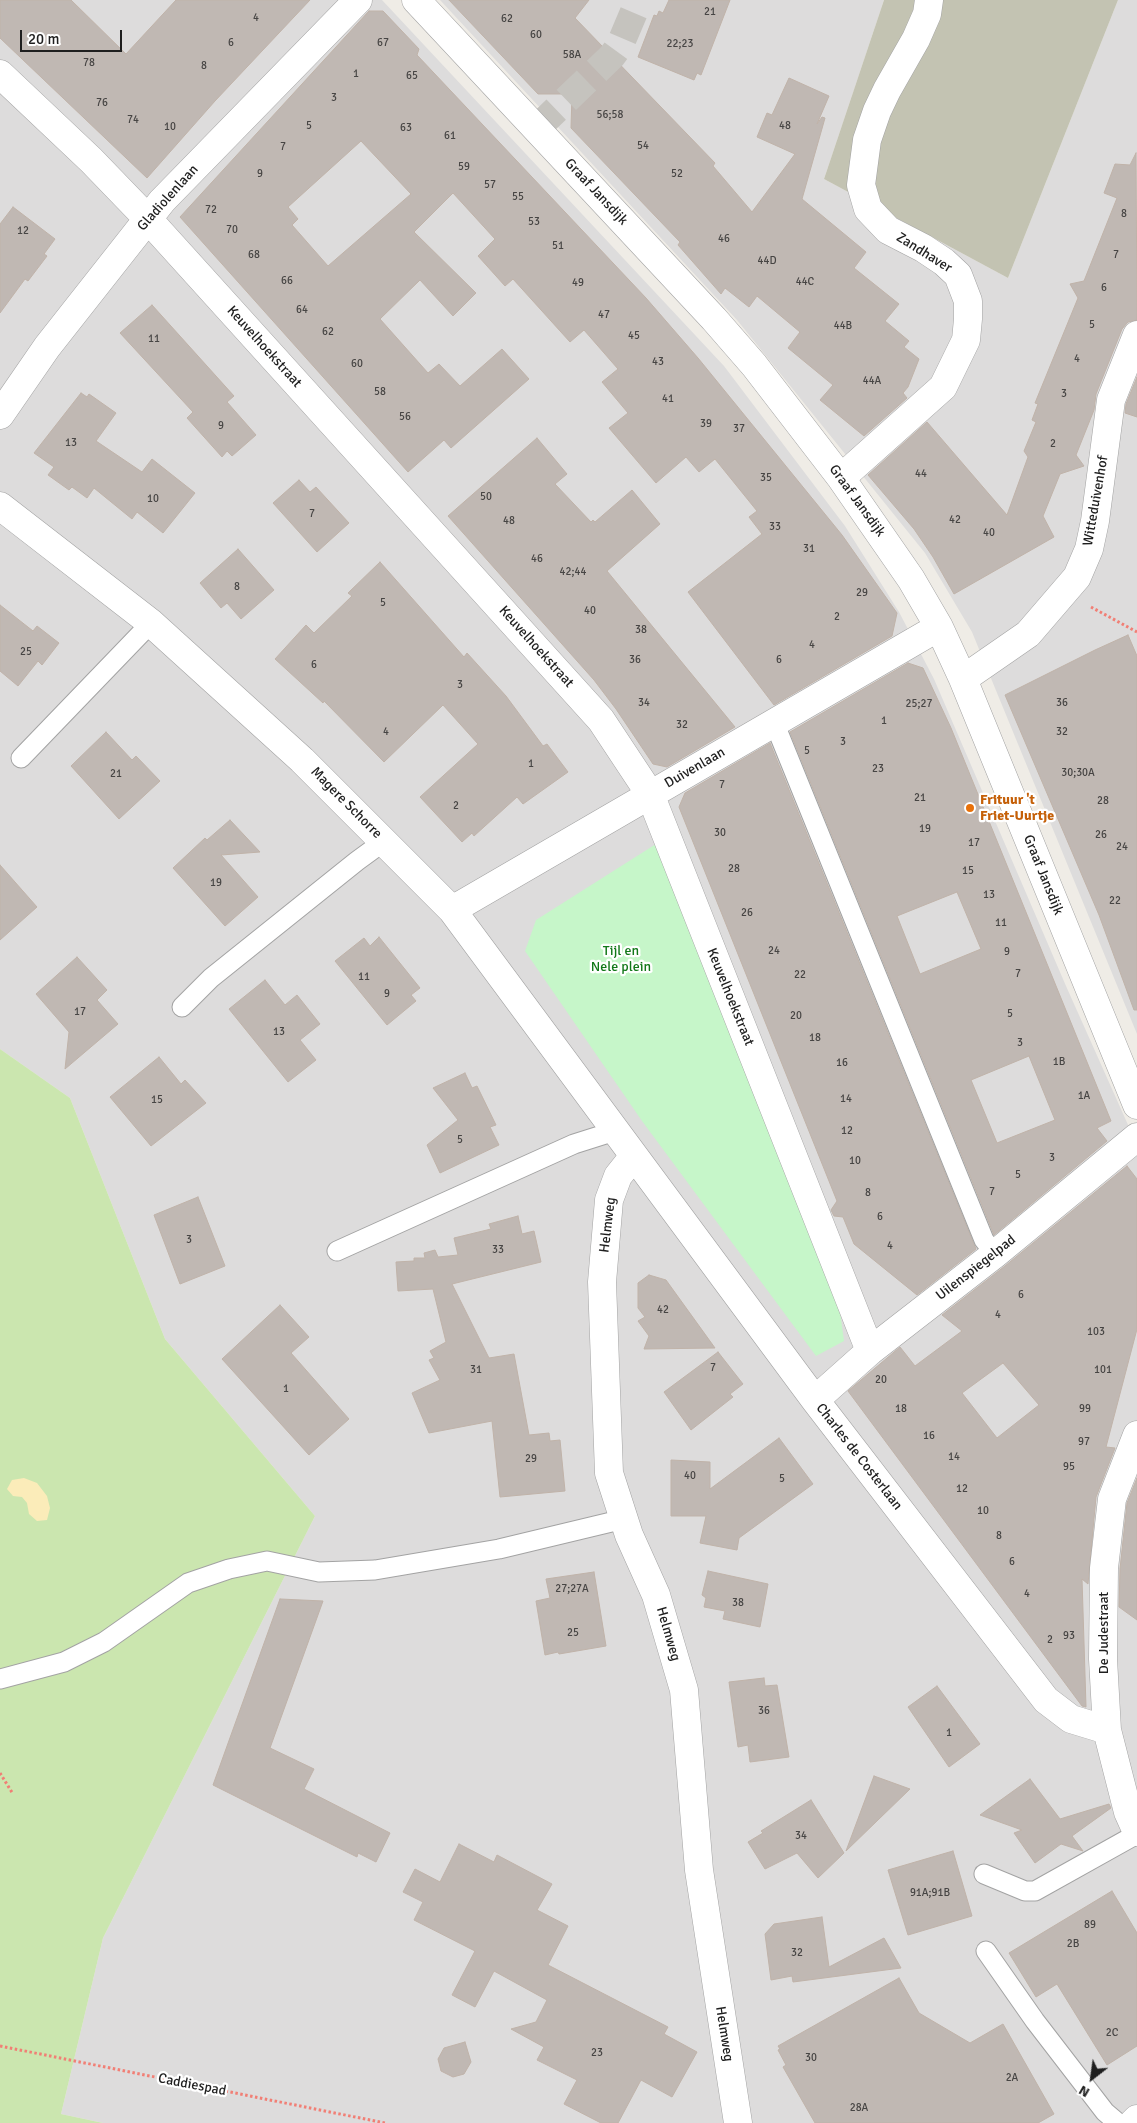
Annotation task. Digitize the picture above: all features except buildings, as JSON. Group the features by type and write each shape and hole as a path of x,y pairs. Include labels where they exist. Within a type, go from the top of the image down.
{"street":[{"name":"Gladiolenlaan","path":"0,415 46,347 147,218 358,0"},
{"name":"Graaf Jansdijk","path":"416,0 714,319 754,365 841,478 911,579 939,627 963,679 1137,1105"},
{"name":"Zandhaver","path":"841,478 943,387 956,364 966,340 968,301 958,275 944,262 923,248 888,230 868,209 861,185 867,140 877,111 916,39 927,14 929,0"},
{"name":"Keuvelhoekstraat","path":"0,74 91,160 147,218 601,720 650,794 870,1350"},
{"name":"Witteduivenhof","path":"963,679 1028,634 1077,577 1089,549 1095,521 1111,400 1137,335"},
{"name":"Magere Schorre","path":"0,506 151,623 302,760 452,910 634,1156"},
{"name":"Duivenlaan","path":"452,910 939,627"},
{"name":"Uilenspiegelpad","path":"815,1400 870,1350 994,1254 1137,1137"},
{"name":"Charles de Costerlaan","path":"634,1156 815,1400 1046,1700 1071,1719 1107,1730"},
{"name":"Helmweg","path":"634,1156 618,1176 609,1200 602,1282 609,1473 629,1535 656,1595 684,1690 699,1870 738,2123"},
{"name":"De Judestraat","path":"1137,1435 1112,1499 1104,1568 1103,1659 1107,1730 1128,1812 1137,1833"},
{"path":"1133,2123 1137,2119"}],"lane":[{"path":"21,758 151,623"},
{"path":"774,722 984,1240 994,1254"},
{"path":"182,1007 211,978 357,860 384,842"},
{"path":"337,1252 574,1144 615,1131"},
{"path":"0,1678 64,1662 104,1642 188,1583 229,1569 267,1561 319,1572 375,1570 499,1549 624,1519"},
{"path":"984,1874 1025,1891 1035,1890 1137,1833"},
{"path":"986,1951 1099,2104 1118,2123"}],"path":[{"path":"1064,592 1137,632"},
{"path":"0,1773 12,1794"},
{"name":"Caddiespad","path":"0,2046 384,2123"}],"shaded area":[{"path":"0,0 382,0 724,366 845,526 899,612 934,679 1066,986 1137,1145 1137,2123 103,2123 61,2114 103,1938 315,1516 165,1339 70,1098 0,1049"},
{"path":"440,0 884,0 824,179 1008,278 1118,0 1137,0 1137,1034 972,632 925,553 737,320"},
{"path":"884,0 1118,0 1008,278 824,179"}],"green space":[{"name":"Tijl en Nele plein","path":"656,844 838,1297 844,1341 816,1356 642,1121 525,951 536,920"},
{"path":"0,1049 70,1098 165,1339 315,1516 103,1938 61,2114 103,2123 0,2123"}],"sand":[{"path":"24,1478 37,1483 47,1496 50,1508 47,1520 37,1521 29,1514 27,1503 22,1497 13,1496 7,1489 12,1480"}],"tunnel":[{"path":"536,129 612,56 620,45 639,0"}],"place":[{"name":"Frituur 't Friet-Uurtje","path":"970,808"}]}
